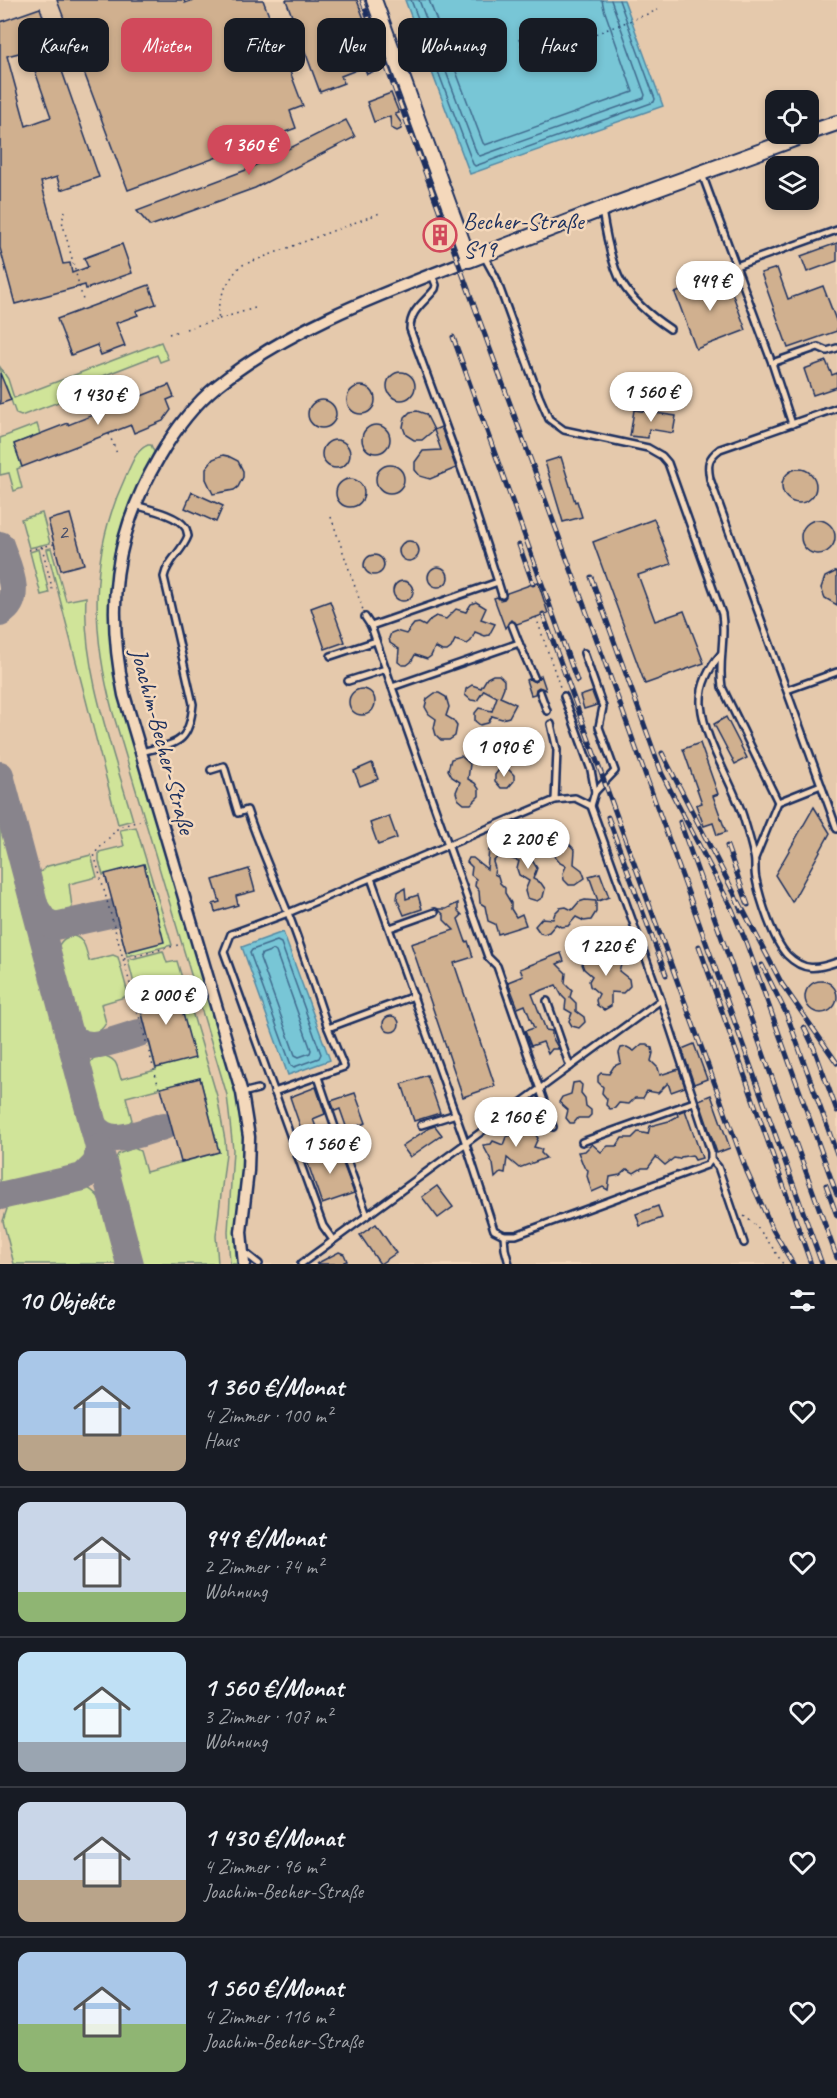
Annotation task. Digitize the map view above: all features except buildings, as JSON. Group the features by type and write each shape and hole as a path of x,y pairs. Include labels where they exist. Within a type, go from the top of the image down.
{"street":[{"path":"374,0 469,260 602,208 778,144"},
{"path":"819,130 837,124"},
{"name":"Joachim-Becher-Straße","path":"244,1264 241,1232 249,1151 248,1120 242,1093 124,695 115,639 114,602 119,556 135,505 166,444 192,410 223,382 258,357 317,324 469,260"}],"lane":[{"path":"701,172 772,363 792,424"},
{"path":"602,208 607,239 622,282 653,318 670,329"},
{"path":"736,266 837,230"},
{"path":"483,255 496,278 549,419 564,430 648,448 668,462 722,614 724,628 722,687 778,802"},
{"path":"432,275 436,285 435,289 415,311 410,322 410,329 464,476 502,595"},
{"path":"772,363 818,347 828,351 837,348"},
{"path":"837,408 720,449 710,458 708,464 710,479 837,829"},
{"path":"135,505 157,511 179,522 185,526 188,536 184,546 166,567 164,577 192,704 191,722 185,735 176,742 141,752"},
{"path":"371,626 498,582"},
{"path":"365,617 371,626 488,957 497,966 553,1127"},
{"path":"512,626 534,677"},
{"path":"331,656 376,641"},
{"path":"392,687 519,643"},
{"path":"584,653 603,707 599,727 615,771 595,792"},
{"path":"722,653 710,668 704,684 702,714 742,814 755,858 755,877 777,942 788,956 804,967 812,969 837,962"},
{"path":"348,681 386,669"},
{"path":"787,690 837,672"},
{"path":"540,692 547,711"},
{"path":"371,878 456,1113 494,1230 504,1235 516,1235 707,1165 711,1159 711,1152 661,1000 591,806 595,792 591,770 564,696"},
{"path":"551,724 557,750 555,800"},
{"path":"211,770 224,766 238,813 247,810 258,844 265,855 288,913 344,1067 274,1092"},
{"path":"755,858 778,802 821,785"},
{"path":"333,1240 323,1226 224,952 231,934 288,913 555,800 575,798 591,806"},
{"path":"390,928 435,912"},
{"path":"328,1028 414,996"},
{"path":"301,1264 661,1000"},
{"path":"548,1001 570,1067"},
{"path":"318,1077 367,1215"},
{"path":"242,1093 258,1089"},
{"path":"582,1142 694,1102"},
{"path":"421,1125 456,1113"},
{"path":"297,1155 339,1139"},
{"path":"711,1159 718,1167 744,1243"},
{"path":"504,1235 509,1264"},
{"path":"242,1249 259,1264"}],"path":[{"path":"597,33 658,10"},
{"path":"65,211 62,221 83,300"},
{"path":"219,319 216,311 230,280 240,266 380,213"},
{"path":"186,329 255,308"},
{"path":"169,334 179,331"},
{"path":"110,434 118,456"},
{"path":"331,517 365,617"},
{"path":"29,550 54,544"},
{"path":"42,547 53,592"},
{"path":"536,617 564,696"},
{"path":"140,821 119,827 94,854 159,1088"},
{"path":"123,959 178,945"},
{"path":"732,1206 752,1221 783,1264"}],"shaded area":[{"path":"0,0 405,0 412,18 398,18 398,72 432,72 471,174 663,106 624,0 837,0 837,1264 0,1264"}],"green space":[{"path":"161,342 168,359 160,362 157,355 85,383 88,391 21,416 16,414 6,386 0,387 0,367 8,379 14,398"},
{"path":"37,424 40,434 14,444 22,467 17,469 22,488 14,491 9,473 0,475 0,438"},
{"path":"151,445 154,452 125,515 113,563 109,612 112,661 122,709 237,1095 244,1155 235,1231 238,1264 230,1264 228,1232 233,1150 227,1095 113,713 101,653 97,594 105,536 113,507 131,464 137,454"},
{"path":"42,513 50,543 29,548 21,519"},
{"path":"51,548 66,601 86,597 89,653 100,710 133,820 118,824 47,549"},
{"path":"39,549 49,593 41,595 30,552"},
{"path":"0,808 88,1145 83,1162 72,1172 10,1188 0,1185"},
{"path":"136,827 172,945 127,956 106,875 103,875 99,861 99,852 124,846 120,830"},
{"path":"91,855 97,877 69,884 72,907 65,914 58,916 51,913 39,890 39,873 48,866"},
{"path":"74,936 83,943 89,961 113,955 118,957 127,990 125,997 101,1004 106,1023 99,1031 92,1034 81,1033 74,1022 57,956 61,942"},
{"path":"163,951 167,963 177,961 217,1096 225,1140 226,1153 216,1236 218,1264 139,1264 113,1165 118,1154 134,1148 140,1151 146,1172 219,1152 200,1078 126,1097 132,1120 126,1126 118,1129 109,1127 102,1121 91,1084 89,1066 93,1059 100,1056 108,1057 115,1062 121,1079 156,1070 128,960"},
{"path":"75,1185 87,1188 96,1194 103,1204 113,1228 121,1264 14,1264 3,1221 8,1206 23,1198"}],"water":[{"path":"405,0 624,0 663,106 470,174 432,72 507,72 507,18 412,18"},
{"path":"283,932 330,1060 288,1075 242,947"}],"taxiway":[{"path":"0,545 10,572 13,590 12,599 0,613"},
{"path":"0,775 130,1264"},
{"path":"36,909 44,921 55,926 114,913"},
{"path":"68,1032 82,1044 91,1045 139,1033"},
{"path":"93,1125 107,1137 116,1138 164,1126"},
{"path":"0,1196 83,1177 97,1163 99,1148"}],"railway":[{"path":"362,0 822,1264"},
{"path":"453,337 577,681"},
{"path":"519,545 533,584"},
{"path":"591,577 662,774 732,909 746,942 837,1195"},
{"path":"543,614 747,1172 773,1230 793,1264"},
{"path":"662,753 741,911"},
{"path":"608,817 666,975"},
{"path":"680,822 837,1258"},
{"path":"727,846 748,905"},
{"path":"739,902 782,984 837,1063"},
{"path":"699,946 811,1264"},
{"path":"762,965 787,1015 837,1154"},
{"path":"804,1027 837,1111"},
{"path":"826,1185 837,1216"}],"place":[{"name":"Becher-Straße S19","path":"440,235"}]}
